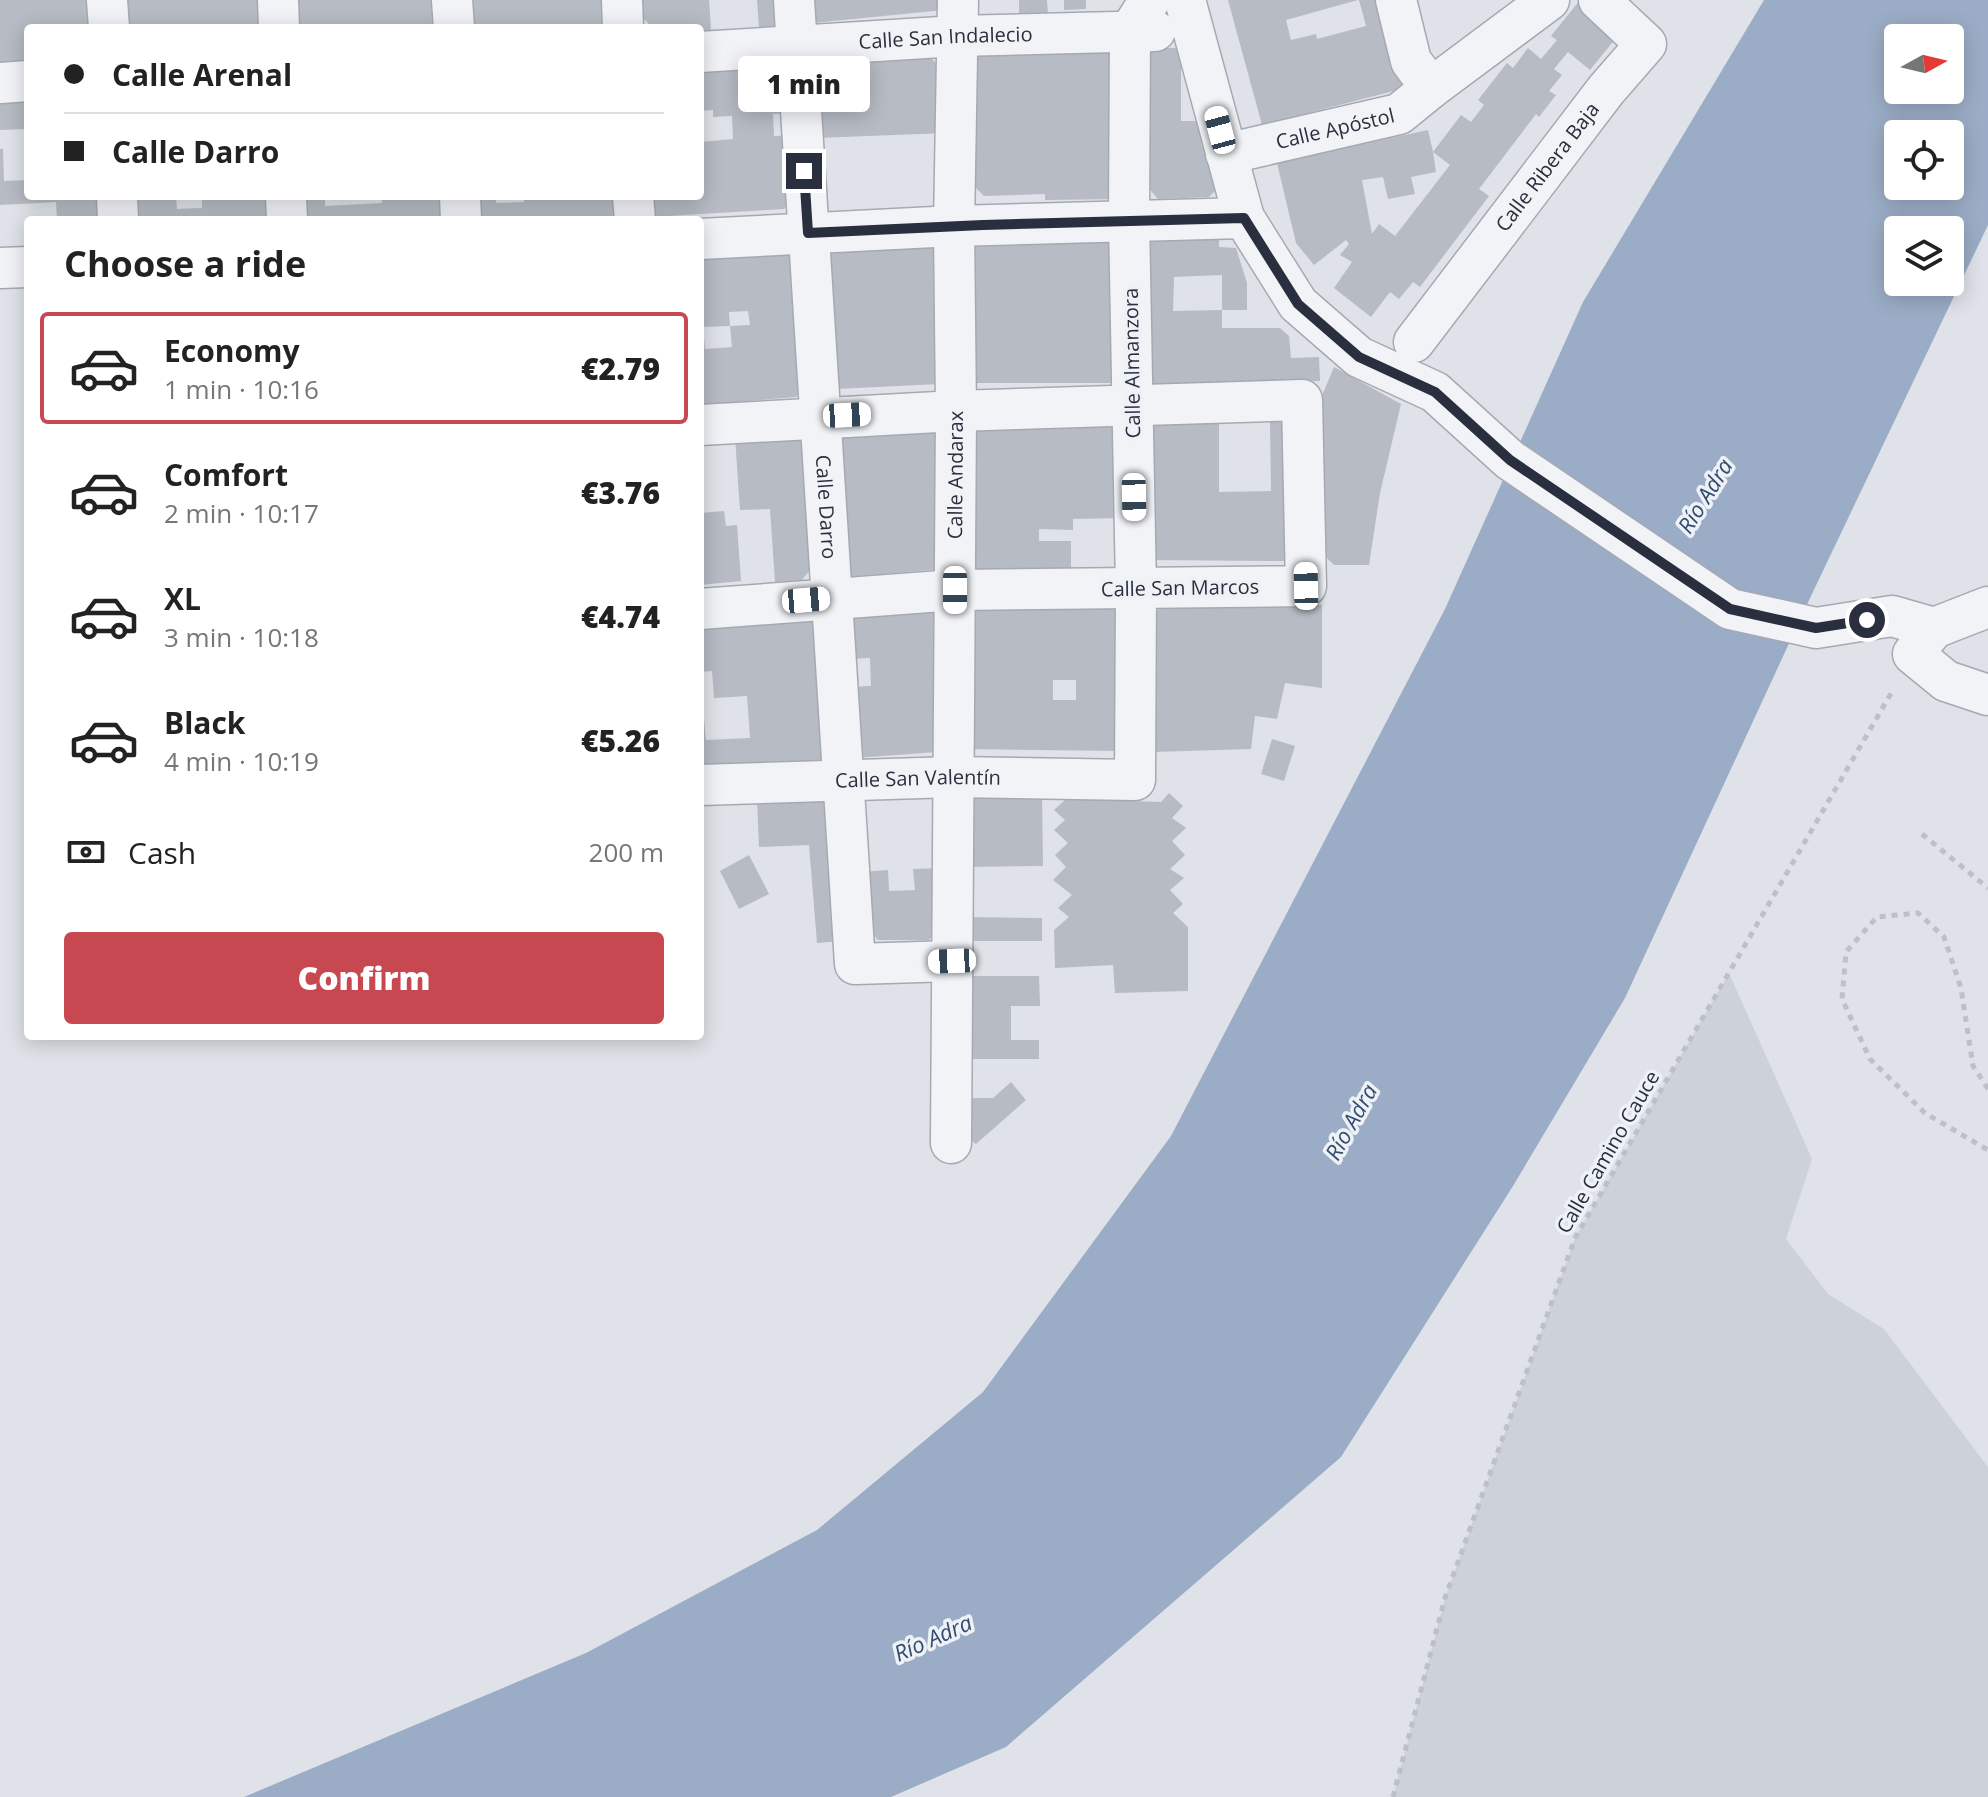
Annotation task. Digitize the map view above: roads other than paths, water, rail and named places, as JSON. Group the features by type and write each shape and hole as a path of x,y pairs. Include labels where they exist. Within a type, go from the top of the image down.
{"street":[{"path":"107,0 109,24"},
{"path":"278,0 279,24"},
{"path":"452,0 454,24"},
{"path":"622,0 623,24"},
{"name":"Calle Darro","path":"794,0 855,964 952,961"},
{"path":"1396,0 1411,61 1431,88"},
{"name":"Calle Apóstol","path":"1226,154 1399,114 1549,0"},
{"name":"Calle Ribera Baja","path":"1414,342 1606,90 1646,44 1599,0"},
{"name":"Calle Almanzora","path":"1135,780 1136,589 1129,220 1140,15"},
{"path":"1189,15 1244,218 1298,304 1359,357 1435,392 1510,460 1730,609 1816,628 1892,616 1924,641 1946,681 1988,695"},
{"name":"Calle San Indalecio","path":"704,52 797,46 958,18 1189,15"},
{"name":"Calle Andarax","path":"951,1143 956,411 954,226 958,18"},
{"path":"0,83 24,81"},
{"path":"704,239 954,226 1244,218"},
{"path":"0,268 24,267"},
{"name":"Calle San Marcos","path":"704,609 955,590 1306,586 1302,400 1133,405"},
{"path":"704,425 819,416 1133,405"},
{"path":"1924,641 1988,607"},
{"name":"Calle San Valentín","path":"704,785 953,777 1135,780"}],"water":[{"name":"Río Adra","path":"1764,0 1988,0 1988,225 1964,275 1964,216 1884,216 1884,296 1954,296 1625,998 1513,1186 1341,1457 1006,1747 891,1797 244,1797 586,1653 817,1530 983,1392 1171,1136 1445,609 1583,302"}]}
